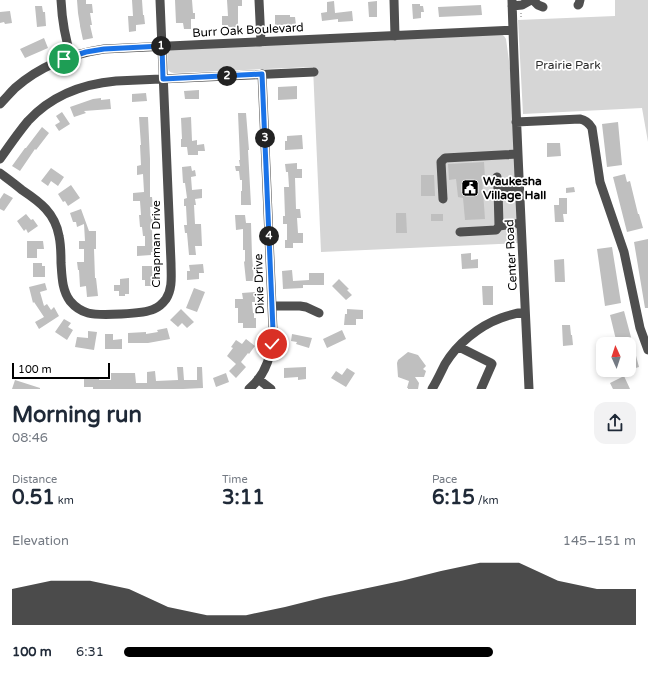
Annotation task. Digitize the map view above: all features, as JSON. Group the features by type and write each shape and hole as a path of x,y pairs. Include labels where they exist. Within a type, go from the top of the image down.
{"street":[{"path":"61,0 62,21 71,56"},
{"name":"Chapman Drive","path":"0,173 38,201 51,215 56,224 59,235 63,286 72,303 88,313 96,314 144,312 155,308 162,303 167,296 171,284 171,263 160,0"},
{"path":"259,0 261,42"},
{"path":"394,0 395,36"},
{"path":"512,3 522,5 532,0 543,7"},
{"name":"Center Road","path":"512,3 516,122 529,389"},
{"name":"Burr Oak Boulevard","path":"0,104 14,89 29,77 48,66 71,56 104,49 513,30"},
{"path":"0,159 19,132 33,116 57,98 86,86 102,82 314,72"},
{"name":"Dixie Drive","path":"249,389 264,371 269,359 272,344 272,306 262,74"},
{"path":"516,122 580,119 584,120 592,128 600,182 624,252 640,328 648,350"},
{"path":"442,198 441,162 445,158 518,154"},
{"path":"497,178 499,226"},
{"path":"498,189 520,188"},
{"path":"460,232 496,230 499,226 521,223"},
{"path":"272,306 300,306 319,313"},
{"path":"432,389 446,363 458,347 468,338 484,326 494,321 512,314 526,312"},
{"path":"458,347 491,362 492,364 481,389"},
{"path":"258,379 271,389"}],"green space":[{"name":"Prairie Park","path":"615,0 648,0 648,142 642,108 523,114 518,20 615,16"},
{"path":"501,34 506,39 511,76 519,243 321,252 313,67 175,73 168,70 168,51 171,49"}],"building":[{"path":"77,0 86,0 86,4 92,4 93,13 90,13 92,25 90,25 93,38 83,40"},
{"path":"132,0 142,0 145,24 136,25 136,31 129,32 128,16 133,16"},
{"path":"175,0 192,0 195,19 191,19 191,29 184,29 183,23 176,23"},
{"path":"227,0 242,0 242,6 238,6 238,27 228,27 228,25 222,25 222,16 228,16"},
{"path":"334,1 335,13 352,11 353,21 338,22 338,19 322,21 321,13 327,12 327,2"},
{"path":"377,1 377,17 369,17 368,2"},
{"path":"412,4 420,4 420,6 423,6 424,12 421,12 421,18 413,19"},
{"path":"481,5 482,15 439,17 438,7"},
{"path":"35,6 42,6 43,12 45,12 46,26 37,27"},
{"path":"10,11 12,23 0,23 0,12"},
{"path":"275,15 290,15 290,17 295,17 296,25 275,25"},
{"path":"44,38 48,48 25,58 20,49"},
{"path":"297,86 297,99 278,100 278,87"},
{"path":"199,90 199,99 185,99 184,91"},
{"path":"146,93 147,101 132,102 132,94"},
{"path":"101,98 101,100 110,99 111,109 84,111 86,113 74,117 70,107 93,99"},
{"path":"62,112 70,124 59,131 55,125 60,122 56,116"},
{"path":"238,113 246,113 251,205 241,205 242,180 240,180 239,171 236,171 235,166 240,166"},
{"path":"139,117 148,117 150,197 152,197 153,207 150,207 151,219 153,219 153,252 151,252 151,255 137,256 137,246 145,246 145,236 143,236 142,227 140,227 140,201 133,201 133,193 144,192 143,174 137,175 137,166 141,165"},
{"path":"191,117 192,141 197,140 197,145 204,144 205,151 198,151 198,155 188,155 187,147 181,147 181,118"},
{"path":"618,122 622,165 607,167 602,124"},
{"path":"42,127 49,133 36,150 35,149 20,171 12,166 25,148"},
{"path":"302,135 303,149 285,150 285,141 287,141 287,136"},
{"path":"547,143 560,143 561,156 547,157"},
{"name":"Waukesha Village Hall","path":"484,162 485,178 482,178 485,219 465,220 463,198 458,197 456,179 449,180 448,164"},
{"path":"297,163 297,169 302,169 302,178 295,178 296,209 300,209 301,218 297,218 298,233 303,233 303,243 293,243 293,248 285,248 285,240 287,240 287,224 283,224 283,216 285,216 284,187 289,187 288,172 286,172 285,164"},
{"path":"191,166 192,171 195,170 196,176 191,177 192,190 202,189 202,198 195,199 196,205 194,205 195,224 201,224 202,246 195,246 196,255 189,255 187,233 185,233 184,225 187,225 184,199 187,198 185,183 183,183 182,167"},
{"path":"51,168 64,177 58,186 51,181 48,186 41,181"},
{"path":"625,174 627,182 630,181 643,228 627,232 613,177"},
{"path":"421,175 434,175 435,196 421,196"},
{"path":"71,185 80,198 68,206 65,201 63,202 58,194"},
{"path":"574,187 575,192 566,193 566,188"},
{"path":"4,193 13,198 4,211 0,209 0,199"},
{"path":"559,198 567,198 567,214 563,214 564,222 555,222 554,205 559,205"},
{"path":"81,209 89,231 96,231 96,249 94,249 95,278 98,296 87,297 86,286 80,287 77,262 84,262 84,249 79,249 79,241 85,241 84,224 77,227 76,222 73,222 70,213"},
{"path":"396,213 406,213 407,233 396,233"},
{"path":"26,214 31,220 33,219 38,226 28,233 26,229 24,231 17,221"},
{"path":"431,214 443,214 443,221 431,221"},
{"path":"235,215 245,215 246,223 251,223 254,281 246,281 244,262 245,250 243,250 243,229 236,230"},
{"path":"648,239 648,308 645,308 634,242"},
{"path":"27,241 43,241 44,249 37,249 37,258 27,258"},
{"path":"612,247 621,303 605,306 597,249"},
{"path":"471,253 471,260 478,259 478,268 462,269 461,254"},
{"path":"564,259 565,282 555,282 554,260"},
{"path":"33,263 42,263 42,266 45,266 45,277 33,277"},
{"path":"203,264 204,273 199,273 199,279 187,280 187,271 190,271 189,265"},
{"path":"142,266 152,266 153,286 145,286 145,280 142,280"},
{"path":"292,270 293,281 309,280 309,273 324,273 324,285 303,285 303,288 283,289 282,271"},
{"path":"129,278 129,294 119,296 119,291 114,291 114,285 120,285 120,279"},
{"path":"339,279 349,289 347,290 352,295 346,300 332,286"},
{"path":"45,283 47,290 40,292 44,306 47,304 51,310 54,307 59,316 39,329 35,322 44,317 34,302 33,303 29,287"},
{"path":"482,286 493,286 493,305 483,305"},
{"path":"194,288 205,292 197,312 186,308"},
{"path":"255,292 255,302 252,302 254,318 256,318 256,328 243,328 243,323 238,323 238,308 235,308 235,299 243,299 242,293"},
{"path":"181,309 194,322 187,328 182,323 178,327 170,320"},
{"path":"347,309 363,310 363,319 356,319 356,325 344,325"},
{"path":"624,311 631,337 615,337 610,315"},
{"path":"64,319 71,323 68,327 73,330 67,340 55,332"},
{"path":"562,325 570,325 573,345 563,346"},
{"path":"167,328 170,339 148,343 128,343 128,333 146,332 146,334 158,332 157,330"},
{"path":"342,330 346,339 327,348 323,339"},
{"path":"88,331 97,332 94,350 75,347 77,337 88,338"},
{"path":"105,334 113,334 113,340 122,339 122,349 105,349"},
{"path":"292,334 312,338 309,348 296,344 297,342 291,341"},
{"path":"246,339 255,346 241,362 246,367 236,378 229,371 236,364 227,356 233,348 231,347 236,340 242,344"},
{"path":"408,352 418,355 426,366 423,369 426,371 424,377 415,377 419,383 418,389 408,389 409,381 398,377 398,360"},
{"path":"636,356 639,367 636,368"},
{"path":"177,367 183,367 184,380 197,380 197,367 202,367 203,388 93,389 93,387 84,387 84,377 99,377 99,380 111,380 111,373 135,373 136,383 147,383 147,372 155,371 156,381 178,380"},
{"path":"306,367 306,379 298,380 298,377 284,378 284,368"},
{"path":"347,368 355,373 346,387 331,378 336,371 342,375"},
{"path":"226,373 229,382 216,387 213,378"},
{"path":"624,377 630,389 613,389 610,383"},
{"path":"15,380 40,388 40,389 12,389"}],"place":[{"name":"Waukesha Village Hall","path":"470,188"}],"route":[{"path":"64,59 86,52 104,49 162,46 163,79 262,74 273,330 272,344"}]}
